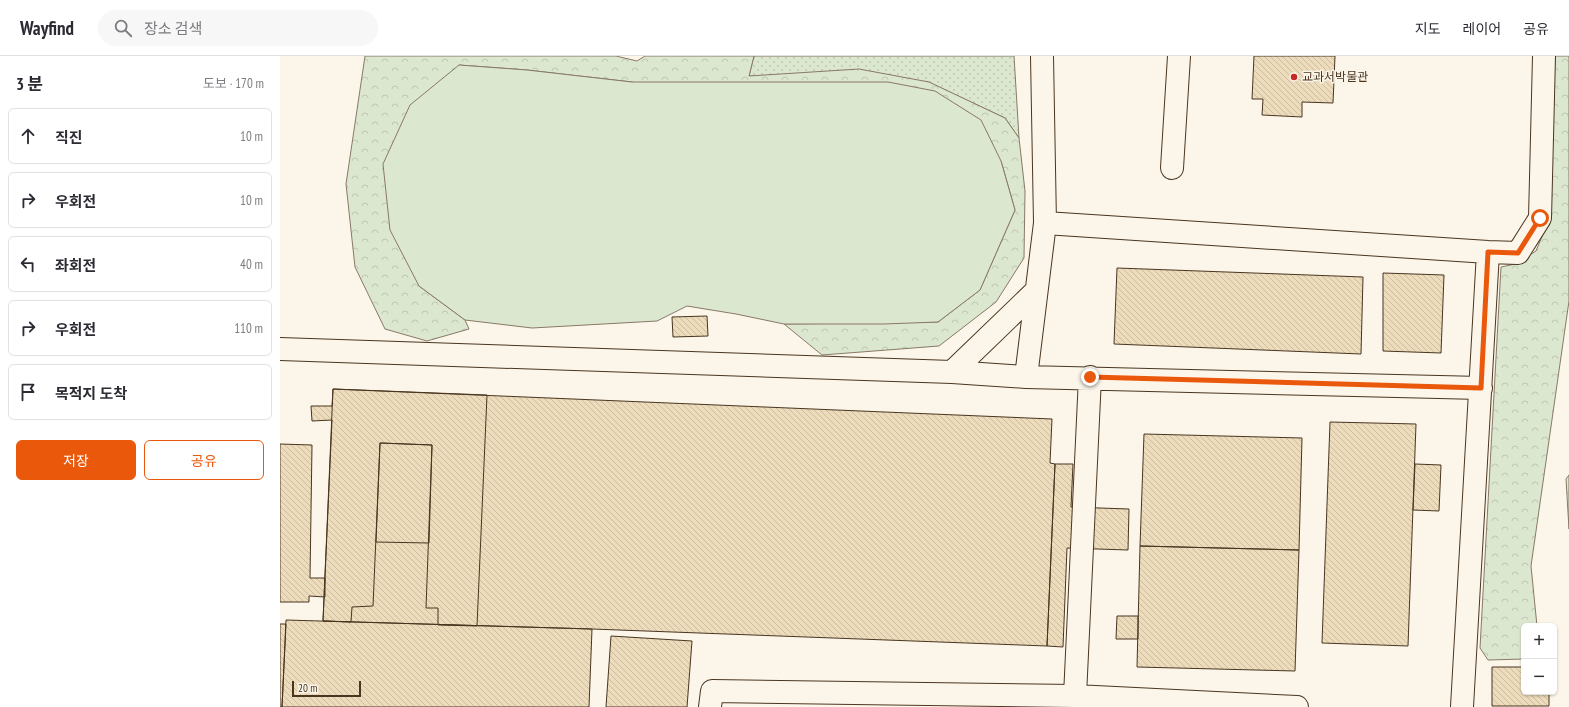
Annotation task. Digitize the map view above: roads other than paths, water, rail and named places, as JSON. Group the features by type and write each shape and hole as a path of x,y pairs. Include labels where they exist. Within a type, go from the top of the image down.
{"lane":[{"path":"1026,377 1045,223 1042,56"},
{"path":"1172,168 1179,56"},
{"path":"1045,223 1518,253 1540,218 1544,56"},
{"path":"1462,707 1488,252"},
{"path":"952,372 1036,292"},
{"path":"280,349 952,372 1026,377 1090,377 1481,388"},
{"path":"1074,696 1090,377"},
{"path":"710,707 712,692 1074,696 1296,707"}],"place":[{"name":"교과서박물관","path":"1294,77"}]}
